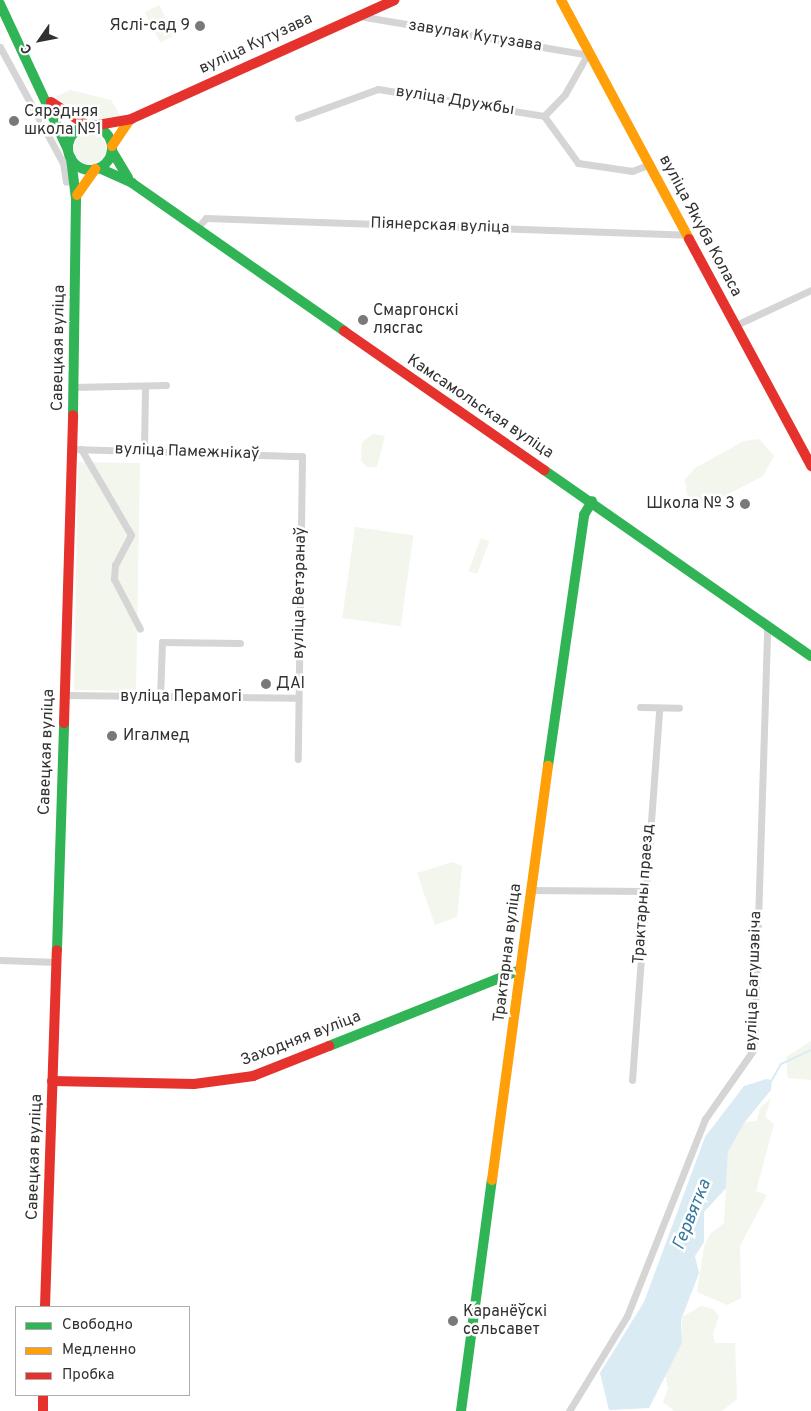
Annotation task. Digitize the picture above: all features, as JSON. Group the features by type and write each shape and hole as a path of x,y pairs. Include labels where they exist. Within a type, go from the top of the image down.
{"main road":[{"name":"вуліца Кутузава","path":"90,126 131,119 394,0"},
{"name":"вуліца Якуба Коласа","path":"562,0 589,56 650,164 811,466"},
{"name":"Савецкая вуліца","path":"0,4 47,98 70,154 76,199 73,387 77,449 64,695 45,1306"},
{"name":"Савецкая вуліца","path":"47,98 90,126"},
{"name":"вуліца Кутузава","path":"112,149 119,129 131,119"},
{"path":"76,199 112,149 104,131 90,126 72,137 70,154 81,168 97,169"},
{"name":"Камсамольская вуліца","path":"112,149 132,182"},
{"name":"Камсамольская вуліца","path":"97,169 132,182 592,501 811,656"},
{"name":"Трактарная вуліца","path":"461,1411 572,590 584,515 592,501"},
{"name":"Заходняя вуліца","path":"52,1081 194,1084 253,1076 520,970"},
{"path":"42,1411 43,1396"}],"street":[{"name":"завулак Кутузава","path":"359,16 589,56"},
{"path":"0,47 63,163 66,182"},
{"path":"589,56 565,94 544,116 571,160 578,163 632,171 650,164"},
{"name":"вуліца Дружбы","path":"298,118 378,89 544,116"},
{"name":"Піянерская вуліца","path":"197,228 206,218 688,235"},
{"path":"736,325 811,290"},
{"path":"73,387 166,385"},
{"path":"144,451 145,386"},
{"path":"77,449 130,535 115,565 114,579 140,629"},
{"name":"вуліца Памежнікаў","path":"77,449 302,456"},
{"name":"вуліца Ветэранаў","path":"298,759 302,456"},
{"name":"вуліца Багушэвіча","path":"569,1411 627,1316 705,1119 754,1049 767,624"},
{"path":"160,697 162,642 240,643"},
{"name":"вуліца Перамогі","path":"64,695 298,698"},
{"path":"640,707 659,710 679,708"},
{"name":"Трактарны праезд","path":"632,1080 644,891 659,710"},
{"path":"531,890 644,891"},
{"path":"0,960 57,962"}],"shaded area":[{"path":"159,5 174,35 160,43 145,12"},
{"path":"70,90 111,100 121,117 94,121 77,115 56,97"},
{"path":"90,132 102,136 106,148 102,160 90,164 78,160 74,148 78,136"},
{"path":"373,434 385,436 377,467 367,467 361,461 362,442"},
{"path":"759,439 774,456 763,476 707,505 687,495 685,480 695,468 744,441"},
{"path":"78,462 140,463 136,691 74,690"},
{"path":"355,527 413,535 401,626 342,618"},
{"path":"481,538 489,541 477,574 468,571"},
{"path":"453,862 462,866 457,917 435,925 417,873"},
{"path":"811,1041 811,1080 788,1078 786,1057"},
{"path":"771,1098 765,1117 774,1124 756,1191 767,1195 740,1246 741,1298 727,1305 697,1292 704,1247 710,1234 724,1223 728,1152 744,1122 757,1121 760,1108"},
{"path":"701,1306 713,1309 719,1316 713,1334 715,1343 735,1343 737,1399 722,1411 674,1411 663,1402 668,1389 665,1374 682,1343 682,1317"}],"water":[{"path":"766,1079 772,1080 771,1090 744,1123 728,1152 726,1188 704,1212 704,1242 695,1256 699,1273 681,1320 682,1343 649,1408 609,1410 600,1373 644,1302 705,1137 744,1086"}],"waterway":[{"name":"Гервятка","path":"772,1080 781,1064 811,1050"}],"traffic: fast":[{"path":"0,4 68,150"},
{"path":"90,126 102,130 108,136 112,148 108,160 102,166 90,170 78,166 72,160 68,148 72,136 78,130 90,126"},
{"path":"112,151 128,178"},
{"path":"71,158 76,199 73,415"},
{"path":"99,168 132,183 344,331"},
{"path":"544,470 811,656"},
{"path":"548,766 584,515 592,501"},
{"path":"57,950 64,723"},
{"path":"329,1046 520,970"},
{"path":"461,1411 492,1180"}],"traffic: slow":[{"path":"561,0 689,239"},
{"path":"112,146 129,121"},
{"path":"77,195 95,169"},
{"path":"492,1180 548,766"}],"traffic: jam":[{"path":"92,126 131,119 394,0"},
{"path":"51,102 88,126"},
{"path":"689,239 811,466"},
{"path":"344,331 544,470"},
{"path":"64,723 73,415"},
{"path":"45,1306 57,950"},
{"path":"52,1081 194,1084 253,1076 329,1046"},
{"path":"43,1396 43,1411"}],"place":[{"name":"Яслі-сад 9","path":"200,26"},
{"name":"Сярэдняя школа №1","path":"14,121"},
{"name":"Смаргонскі лясгас","path":"363,320"},
{"name":"Школа № 3","path":"745,504"},
{"name":"ДАІ","path":"266,684"},
{"name":"Игалмед","path":"112,736"},
{"name":"Каранёўскі сельсавет","path":"453,1321"}]}
